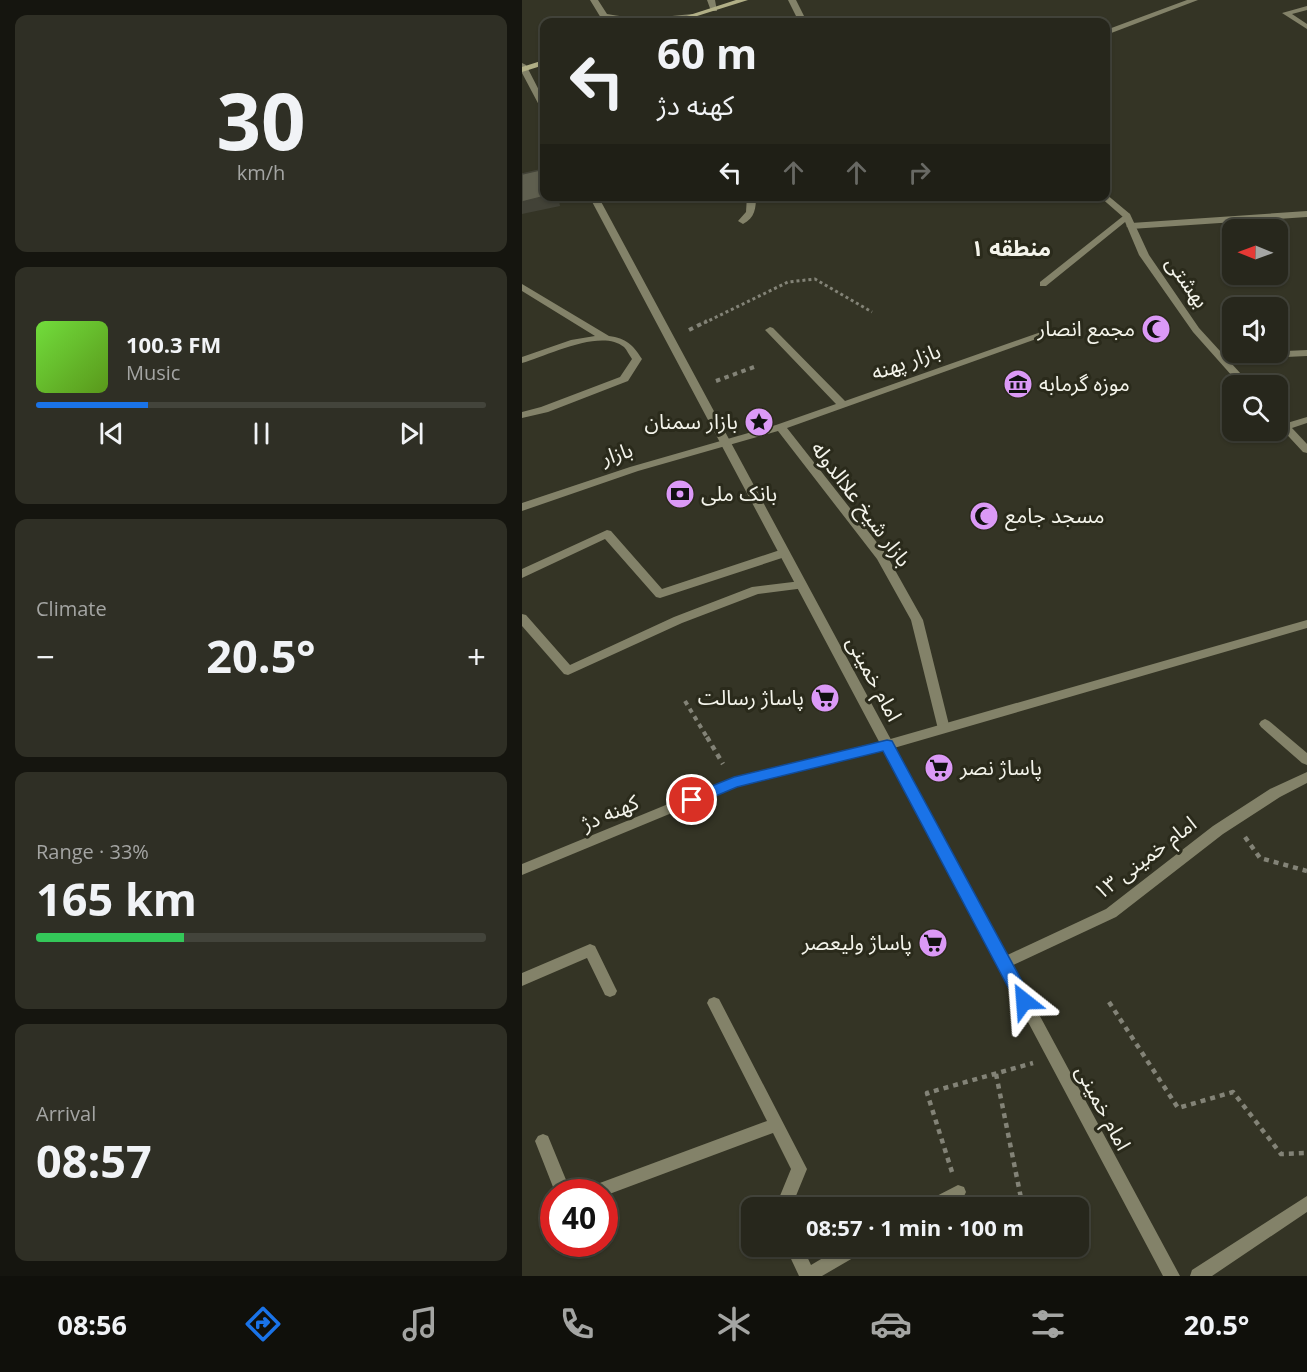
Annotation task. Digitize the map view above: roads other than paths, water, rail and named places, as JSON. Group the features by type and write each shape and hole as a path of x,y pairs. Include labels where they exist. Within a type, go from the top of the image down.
{"main road":[{"path":"685,18 744,0"},
{"path":"523,68 540,63"}],"street":[{"path":"594,0 604,16 612,18"},
{"path":"711,0 714,9"},
{"path":"792,0 801,18"},
{"path":"1110,32 1194,0"},
{"path":"1307,8 1286,13 1307,27"},
{"path":"673,18 692,16"},
{"path":"523,68 540,100"},
{"name":"امام خمینی","path":"596,201 1172,1276"},
{"path":"743,221 751,212 752,201"},
{"name":"بهشتی","path":"1108,201 1129,221 1144,255 1196,330 1237,375"},
{"path":"1043,284 1129,221 1307,214"},
{"path":"522,287 607,338 626,344 637,359 624,379 544,410 522,415"},
{"path":"770,330 843,405"},
{"name":"بازار پهنه","path":"780,428 1046,334"},
{"path":"523,359 582,340 607,338"},
{"path":"1221,357 1307,353"},
{"path":"1288,422 1307,420"},
{"path":"726,444 780,428"},
{"name":"بازار شیخ علاالدوله","path":"780,428 882,557 917,620 944,729"},
{"path":"1288,429 1307,450"},
{"name":"بازار","path":"522,507 634,469 726,444"},
{"path":"522,574 607,534 660,594 784,553"},
{"path":"522,618 568,671 678,620 756,590 801,585"},
{"name":"کهنه دژ","path":"522,870 734,782 887,745 1307,624"},
{"path":"1265,724 1307,760"},
{"name":"امام خمینی ۱۳","path":"1004,963 1111,913 1233,820 1275,793 1307,777"},
{"path":"522,980 590,950 610,991"},
{"path":"714,1003 799,1169 788,1197"},
{"path":"618,1183 776,1125"},
{"path":"543,1141 558,1179"},
{"path":"949,1197 958,1192"},
{"path":"1198,1276 1307,1203"},
{"path":"798,1257 807,1276 840,1257"}],"place":[{"name":"مجمع انصار","path":"1156,329"},
{"name":"موزه گرمابه","path":"1018,384"},
{"name":"بازار سمنان","path":"759,422"},
{"name":"بانک ملی","path":"680,494"},
{"name":"مسجد جامع","path":"984,516"},
{"name":"پاساژ رسالت","path":"825,698"},
{"name":"پاساژ نصر","path":"939,768"},
{"name":"پاساژ ولیعصر","path":"933,943"}],"district":[{"name":"منطقه ۱","path":"1011,248"}]}
